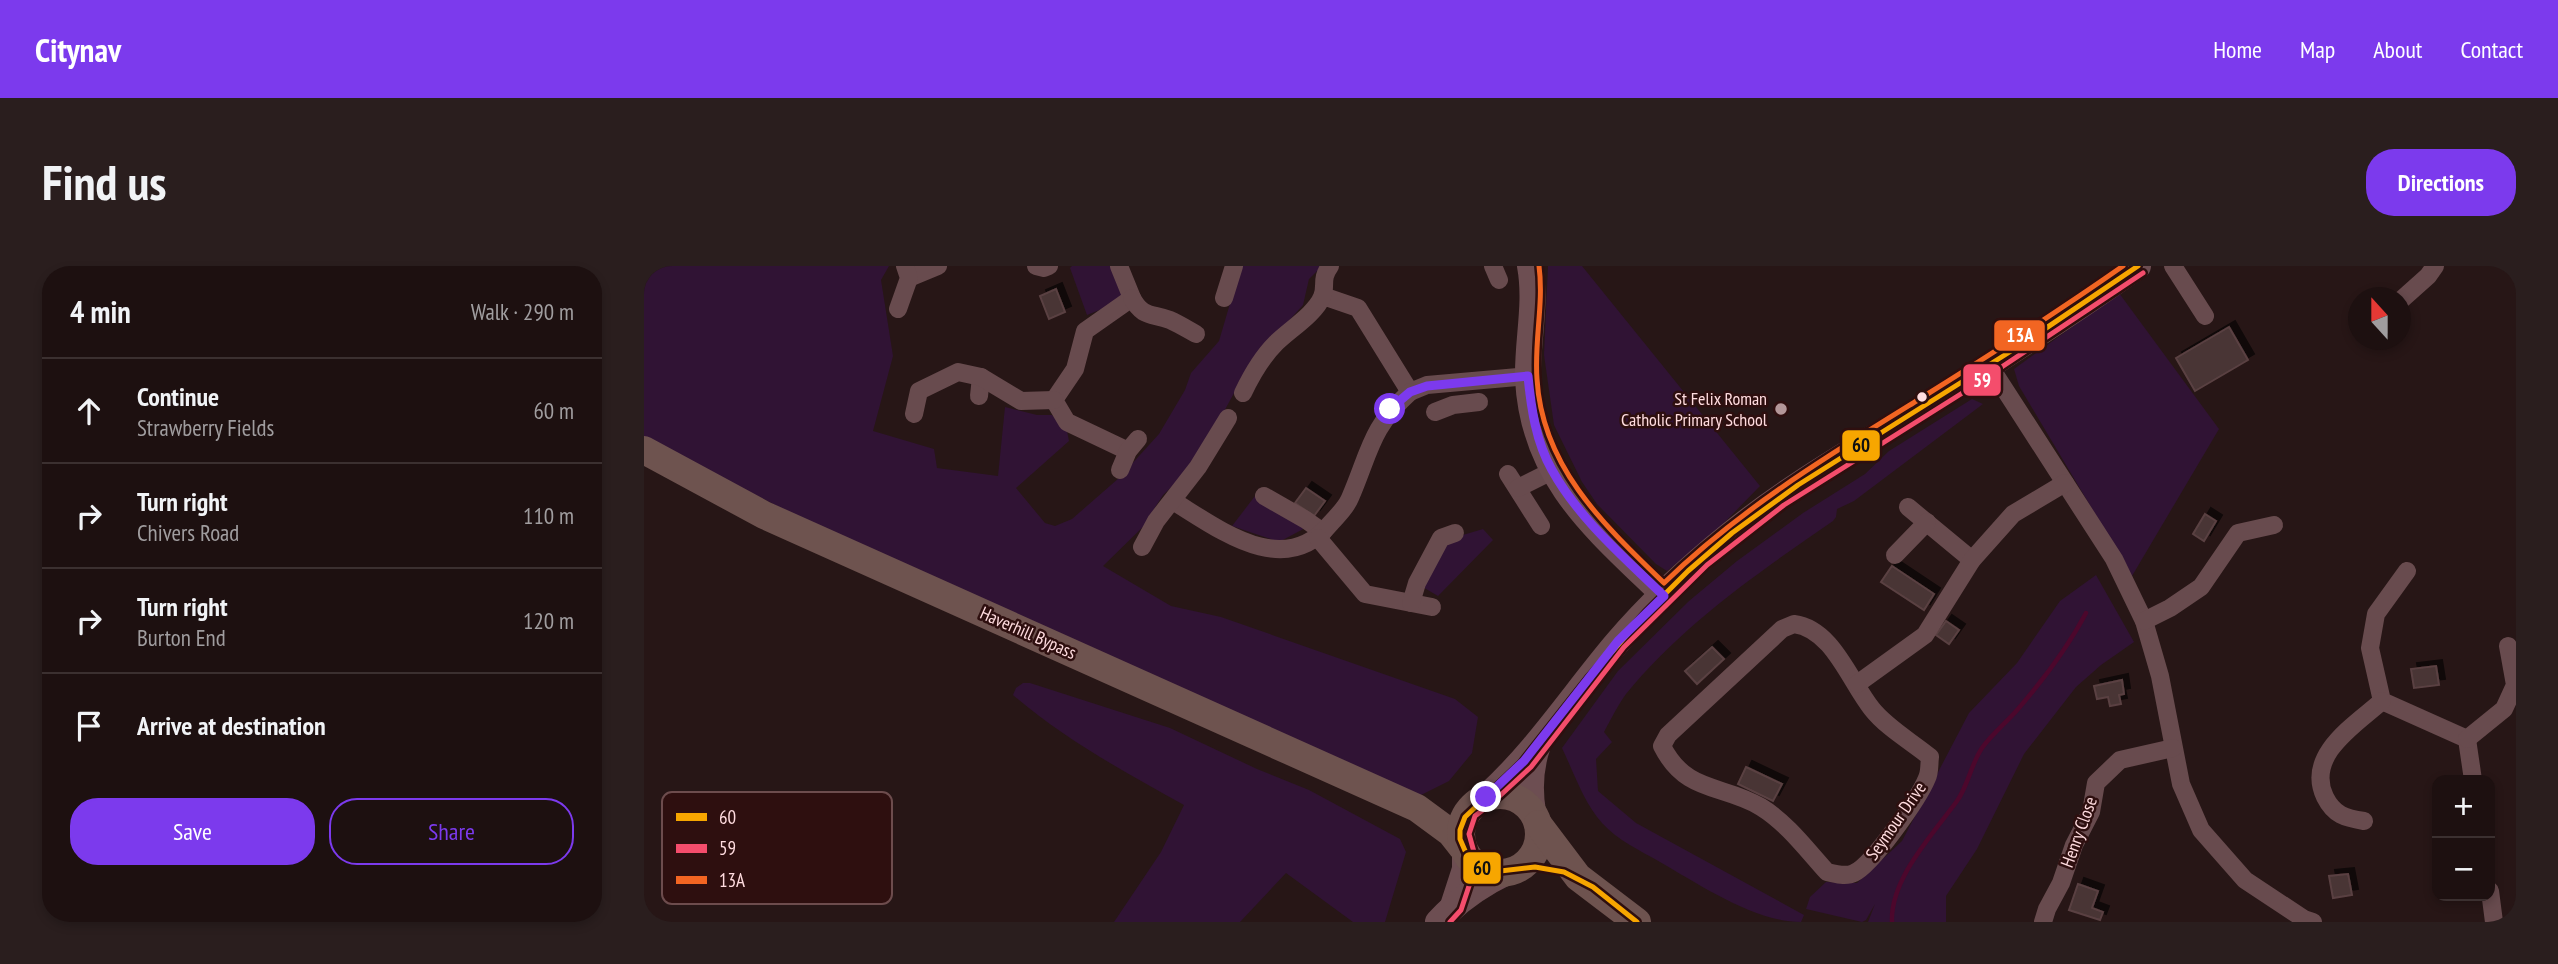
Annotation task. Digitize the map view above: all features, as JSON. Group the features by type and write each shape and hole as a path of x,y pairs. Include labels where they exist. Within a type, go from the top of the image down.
{"main road":[{"name":"Haverhill Bypass","path":"644,450 764,515 1418,807 1451,833 1464,850"},
{"path":"1578,877 1546,867 1495,873 1483,869 1473,862 1464,850 1460,834 1462,821 1468,810 1482,799 1499,794 1512,796 1524,803 1578,877 1637,922"},
{"name":"Haverhill Bypass","path":"1418,807 1482,799"},
{"path":"1513,870 1529,860 1536,849 1539,837 1535,818"}],"street":[{"path":"898,309 907,272 938,266"},
{"path":"1036,266 1049,266"},
{"path":"1119,266 1138,309 1147,315 1169,320 1196,334"},
{"path":"1224,298 1234,266"},
{"path":"1530,266 1533,300 1528,376 1531,410 1543,450 1552,471 1594,527 1664,596"},
{"path":"1482,799 1539,744 1566,705 1618,641 1722,541 1779,498 1989,365 2138,266"},
{"path":"2173,266 2205,316"},
{"path":"2411,291 2435,266"},
{"path":"1243,393 1257,365 1323,296 1327,270"},
{"path":"1323,296 1358,308 1410,392"},
{"path":"1054,400 1075,369 1085,331 1132,298"},
{"path":"1989,365 2114,559 2144,621 2160,676 2181,784 2201,830 2245,880 2306,921"},
{"path":"914,414 919,391 958,372 981,377 1021,401 1054,400"},
{"path":"1173,501 1233,538 1275,551 1296,547 1321,535 1349,502 1374,433 1390,409 1410,392 1427,386 1528,376"},
{"path":"979,396 981,377"},
{"path":"1451,383 1453,405"},
{"path":"1054,400 1067,422 1133,445 1121,470"},
{"path":"1435,412 1453,405 1479,402"},
{"path":"1142,547 1156,521 1198,467 1228,418"},
{"path":"1541,526 1513,481 1552,471"},
{"path":"1857,684 1925,635 1972,560 2013,514 2065,483"},
{"path":"1264,496 1321,535 1365,594 1432,607"},
{"path":"1908,506 1972,560"},
{"path":"1895,555 1927,522"},
{"path":"2144,621 2170,608 2201,587 2238,533 2274,526"},
{"path":"1411,603 1417,583 1441,538 1455,533"},
{"path":"2382,701 2370,648 2376,614 2407,571"},
{"name":"Seymour Drive","path":"1794,624 1806,626 1821,635 1857,684 1872,709 1930,757 1927,778 1894,830 1868,862 1853,874 1838,875 1827,872 1777,819 1759,806 1689,780 1668,759 1662,746 1668,736 1782,629 1794,624"},
{"path":"2467,739 2504,709 2515,685 2508,646"},
{"path":"2382,701 2467,739"},
{"path":"2364,821 2342,817 2330,806 2321,789 2320,768 2331,747 2382,701"},
{"path":"2467,739 2472,775"},
{"path":"1535,818 1530,796 1531,772 1539,744"},
{"name":"Henry Close","path":"2043,922 2061,883 2074,845 2091,812 2096,783 2120,760 2173,748"},
{"path":"1446,914 1465,869 1464,850"},
{"path":"1446,914 1479,887 1513,870"},
{"path":"2491,901 2494,922"}],"shaded area":[{"path":"644,266 889,266 881,280 893,356 873,431 934,449 937,468 998,476 1005,407 1037,415 1052,415 1067,431 1069,441 1016,488 1045,523 1055,526 1072,519 1119,478 1159,434 1185,390 1191,373 1219,341 1241,266 1322,266 1309,279 1303,305 1250,364 1222,415 1181,478 1163,495 1151,519 1103,566 1171,606 1221,617 1455,699 1478,717 1472,753 1449,781 1419,796 809,522 644,439"},
{"path":"1112,266 1122,294 1119,302 1087,315 1070,268"},
{"path":"1548,266 1582,266 1760,486 1717,530 1667,571 1656,564 1597,504 1582,482 1554,425 1544,355"},
{"path":"2119,293 2219,429 2132,576 2019,386 2014,369"},
{"path":"1972,399 1983,404 1854,501 1837,509 1833,521 1723,600 1697,622 1626,694 1604,732 1612,742 1596,759 1598,791 1636,823 1804,915 1801,922 1765,916 1728,901 1615,835 1590,806 1562,748 1618,671 1689,601 1737,561 1803,513 1865,474 1889,451"},
{"path":"1255,496 1307,527 1279,542 1232,526"},
{"path":"1483,529 1493,540 1438,596 1421,586 1446,540"},
{"path":"2096,575 2134,642 2076,687 2024,754 1977,849 1946,896 1946,922 1868,922 1875,904 1862,922 1806,909 1810,897 1826,882 1857,883 1902,841 1969,713 2017,663 2060,601"},
{"path":"1023,683 1170,728 1309,790 1400,839 1406,852 1385,922 1353,922 1286,873 1240,922 1114,922 1161,852 1184,805 1053,727 1013,695 1016,688"}],"building":[{"path":"1056,289 1065,312 1049,319 1040,296"},
{"path":"2229,327 2248,360 2195,391 2176,358"},
{"path":"1306,488 1325,501 1314,516 1295,503"},
{"path":"2205,514 2216,521 2204,541 2193,534"},
{"path":"1892,566 1934,594 1924,610 1881,582"},
{"path":"1946,621 1959,630 1949,644 1936,635"},
{"path":"1712,647 1724,659 1697,684 1685,671"},
{"path":"2436,666 2439,685 2414,688 2411,669"},
{"path":"2122,680 2124,694 2119,695 2121,704 2110,706 2108,697 2097,699 2094,686"},
{"path":"1746,767 1782,784 1773,801 1738,784"},
{"path":"2348,874 2352,895 2333,898 2329,876"},
{"path":"2078,884 2098,891 2092,908 2103,912 2100,920 2069,910"}],"waterway":[{"path":"1892,922 1893,906 1905,874 1925,842 1961,795 1982,748 2046,674 2086,613"}],"transit line":[{"name":"13A","path":"1539,266 1537,379 1541,411 1551,440 1580,492 1620,539 1664,583 1723,531 1786,484 2123,266"},
{"name":"60","path":"1637,922 1593,887 1564,872 1535,867 1492,872 1476,866 1469,860 1460,839 1465,817 1521,764 1588,679 1646,613 1688,571 1732,533 1798,485 2027,341 2138,266"},
{"name":"59","path":"1450,922 1461,910 1474,871 1474,852 1469,834 1475,816 1531,767 1624,647 1707,565 1784,505 1964,392 2143,273"}],"place":[{"name":"St Felix Roman Catholic Primary School","path":"1781,409"}],"route":[{"path":"1390,409 1410,392 1427,386 1528,376 1531,410 1552,471 1594,527 1664,596 1618,641 1566,705 1539,744 1486,797"}]}
